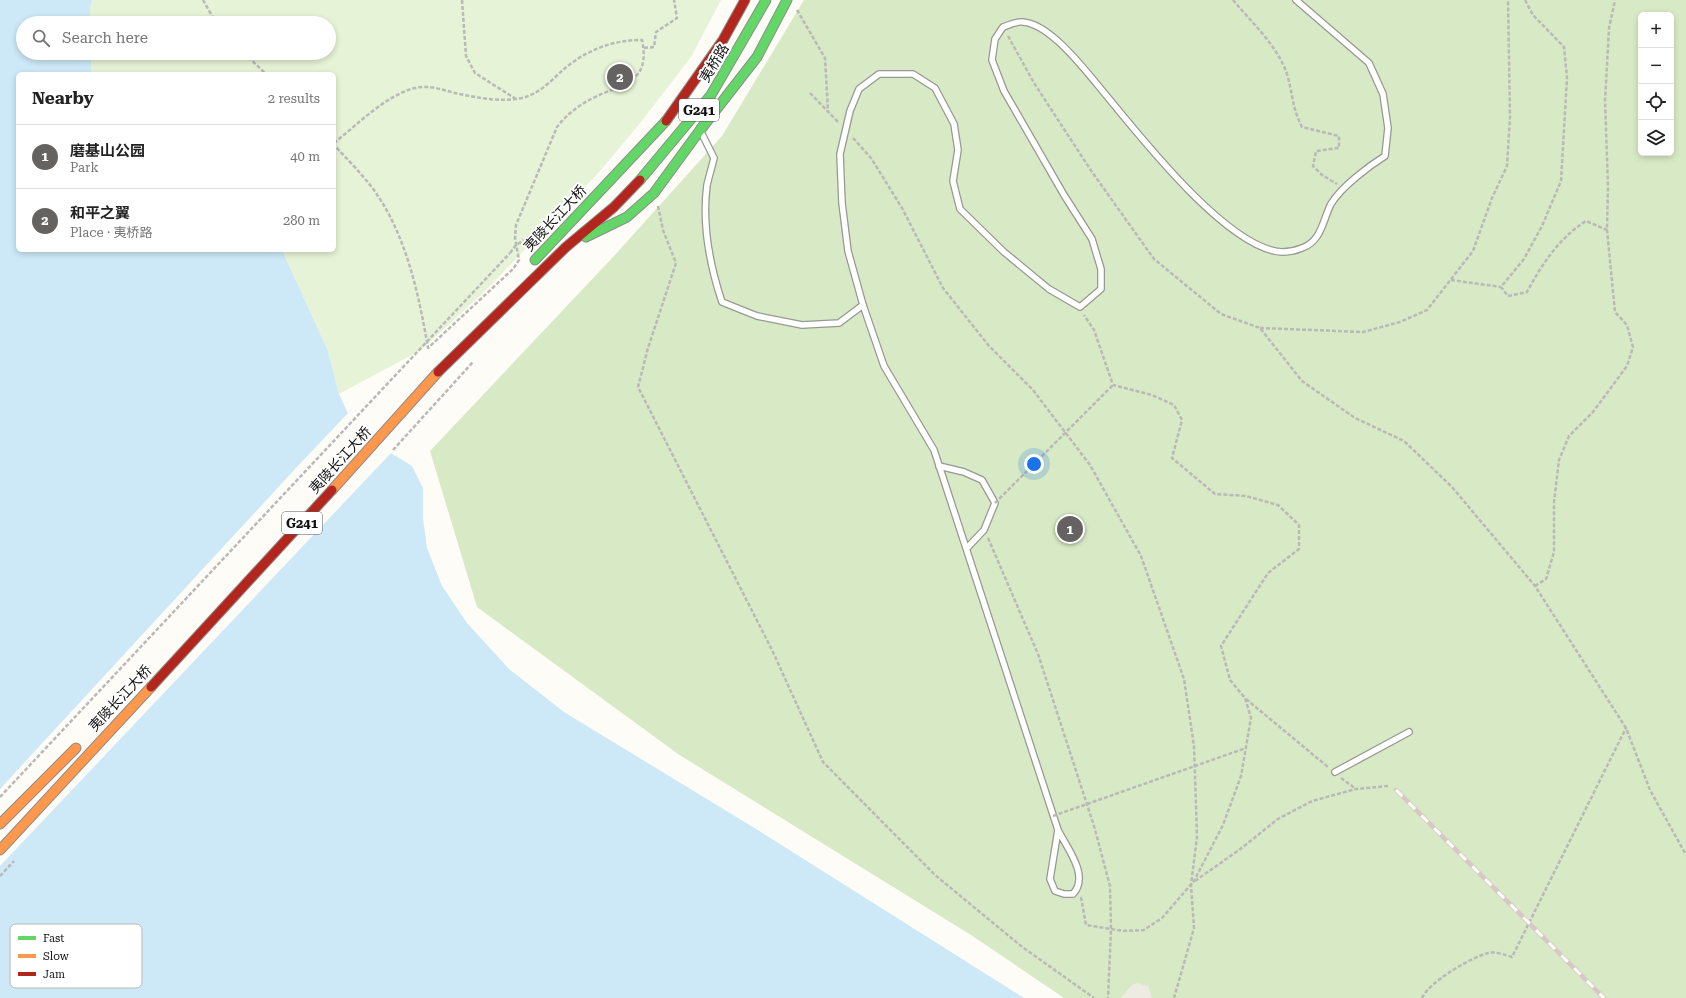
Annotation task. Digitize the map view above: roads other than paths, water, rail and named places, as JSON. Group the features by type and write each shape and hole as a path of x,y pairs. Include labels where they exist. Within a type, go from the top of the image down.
{"main road":[{"name":"夷桥路","path":"602,189 663,126 723,40 745,0"},
{"name":"夷桥路","path":"614,207 648,171 711,95 766,0"},
{"path":"700,130 757,56 787,0"},
{"path":"566,247 627,217 654,193 706,122"},
{"name":"夷陵长江大桥","path":"526,269 602,189"},
{"name":"夷陵长江大桥","path":"0,850 301,525 443,367 566,247 614,207"},
{"name":"夷陵长江大桥","path":"362,442 482,316"},
{"name":"夷陵长江大桥","path":"0,824 82,742"}],"lane":[{"path":"1058,830 1050,879 1055,891 1064,894 1073,894 1079,887 1080,875 1058,830 1053,816 934,450 884,366 863,305 848,251 842,203 840,154 850,111 859,89 879,74 913,74 935,88 954,124 958,150 953,181 960,209 1004,252 1043,284 1080,307 1100,290 1101,269 1092,239 1064,195 1004,91 992,60 995,39 1003,27 1023,22 1040,28 1068,49 1162,162 1200,202 1235,232 1258,245 1282,252 1304,248 1319,236 1332,204 1345,189 1373,163 1385,156 1388,128 1383,94 1369,63 1296,0"},
{"path":"700,130 714,158 707,186 706,221 714,279 722,302 757,316 802,325 839,323 863,305"},
{"path":"939,466 964,472 982,480 995,503 984,530 967,548"},
{"path":"1335,772 1409,732"}],"water":[{"path":"0,0 92,0 90,16 16,16 16,60 91,60 91,72 16,72 16,252 283,252 328,351 339,394 353,424 386,450 412,466 423,488 423,518 427,548 442,586 467,623 509,669 564,712 761,832 1024,998 0,998"}],"railway":[{"path":"1396,790 1604,998"}],"place":[{"name":"和平之翼","path":"620,77"},
{"name":"磨基山公园","path":"1070,529"}]}
